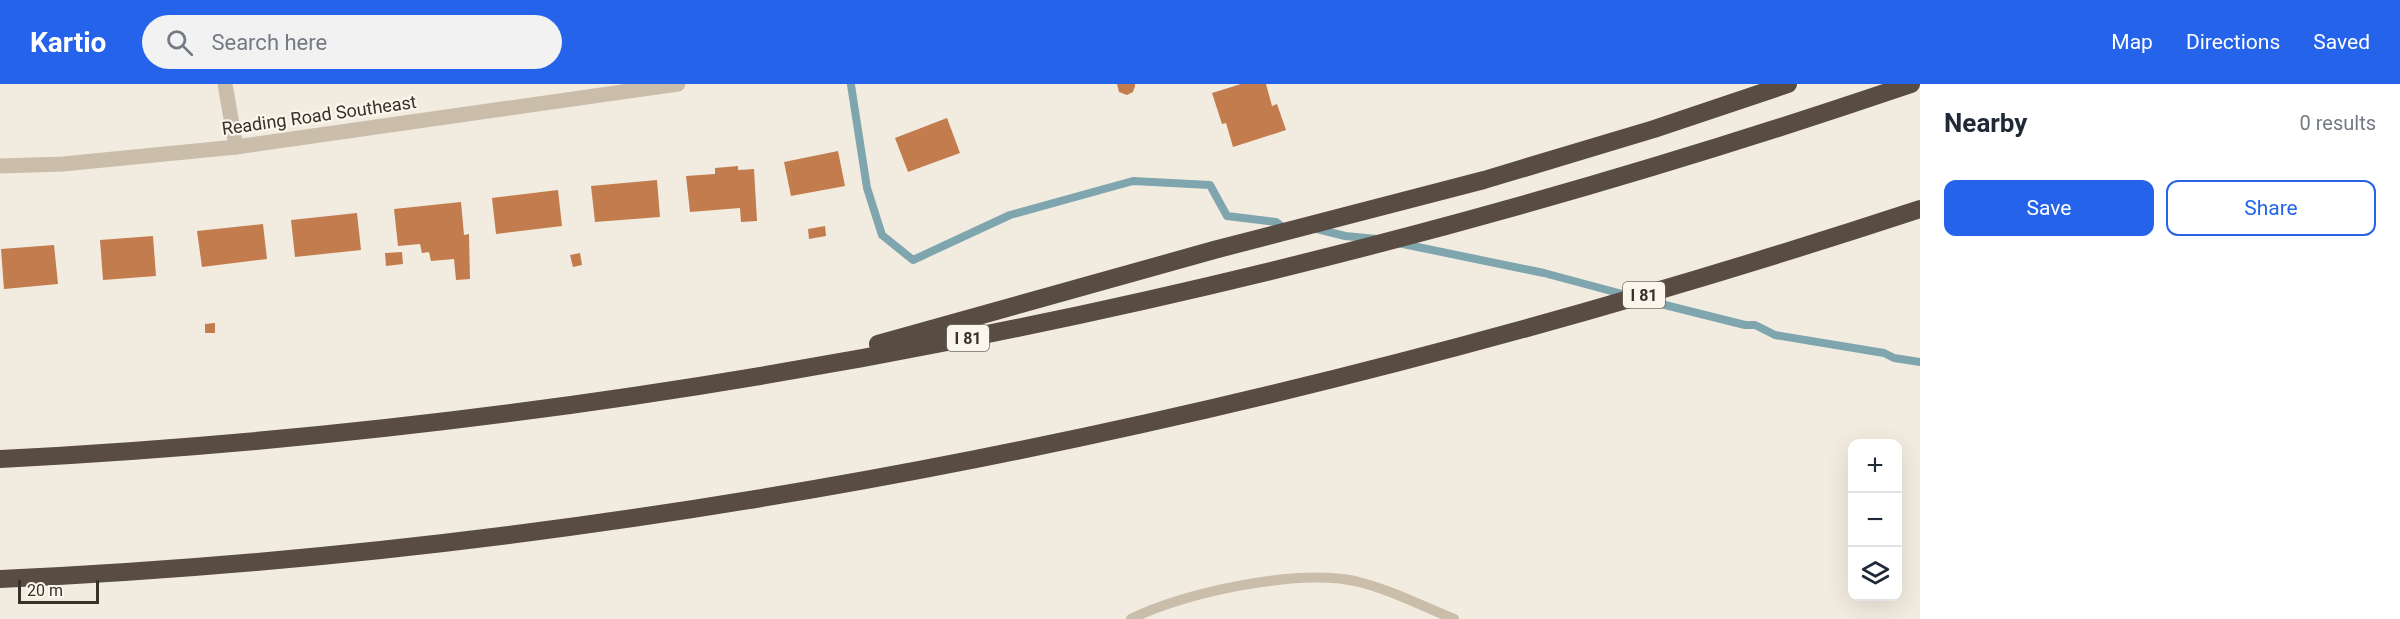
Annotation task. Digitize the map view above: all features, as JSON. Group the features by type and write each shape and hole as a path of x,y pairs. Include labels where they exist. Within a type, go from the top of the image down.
{"highway":[{"path":"766,376 1214,250 1484,180 1654,129 1788,84"},
{"name":"I 81","path":"0,459 127,453 402,426 586,404 766,376 1041,324 1236,281 1413,236 1630,175 1911,84"},
{"name":"I 81","path":"0,579 107,574 236,563 545,530 785,495 943,467 1113,432 1366,372 1746,266 1920,209"}],"street":[{"path":"225,84 236,147"},
{"name":"Reading Road Southeast","path":"0,166 63,164 236,147 678,84"}],"lane":[{"path":"1131,619 1151,609 1231,588 1310,578 1355,581 1454,619"}],"building":[{"path":"1117,84 1135,84 1135,86 1133,92 1127,95 1119,92"},
{"path":"1241,84 1266,84 1272,106 1277,104 1286,130 1233,147 1226,123 1222,124 1212,93"},
{"path":"947,118 960,153 908,172 895,138"},
{"path":"838,151 845,186 791,196 784,162"},
{"path":"738,166 738,170 754,169 757,221 741,222 740,208 690,212 686,176 715,174 715,168"},
{"path":"657,180 660,217 595,222 591,186"},
{"path":"558,190 562,226 496,234 492,198"},
{"path":"461,202 464,235 469,234 470,279 456,280 454,259 431,261 429,252 422,253 420,244 398,246 394,209"},
{"path":"357,213 361,250 295,257 291,220"},
{"path":"263,224 267,259 202,267 197,231"},
{"path":"825,226 826,236 809,239 808,229"},
{"path":"153,236 156,276 103,280 100,240"},
{"path":"54,245 58,284 4,289 1,249"},
{"path":"402,252 403,264 386,266 385,253"},
{"path":"580,253 582,265 573,267 570,255"},
{"path":"215,323 215,333 205,333 205,324"}],"waterway":[{"path":"851,85 867,188 882,235 913,260 1010,215 1133,181 1210,185 1227,216 1276,222 1285,229"},
{"path":"1313,228 1345,236 1377,239"},
{"path":"1398,243 1544,273 1626,295"},
{"path":"1641,299 1745,325 1755,325 1775,335 1884,353 1894,358 1920,362"}]}
